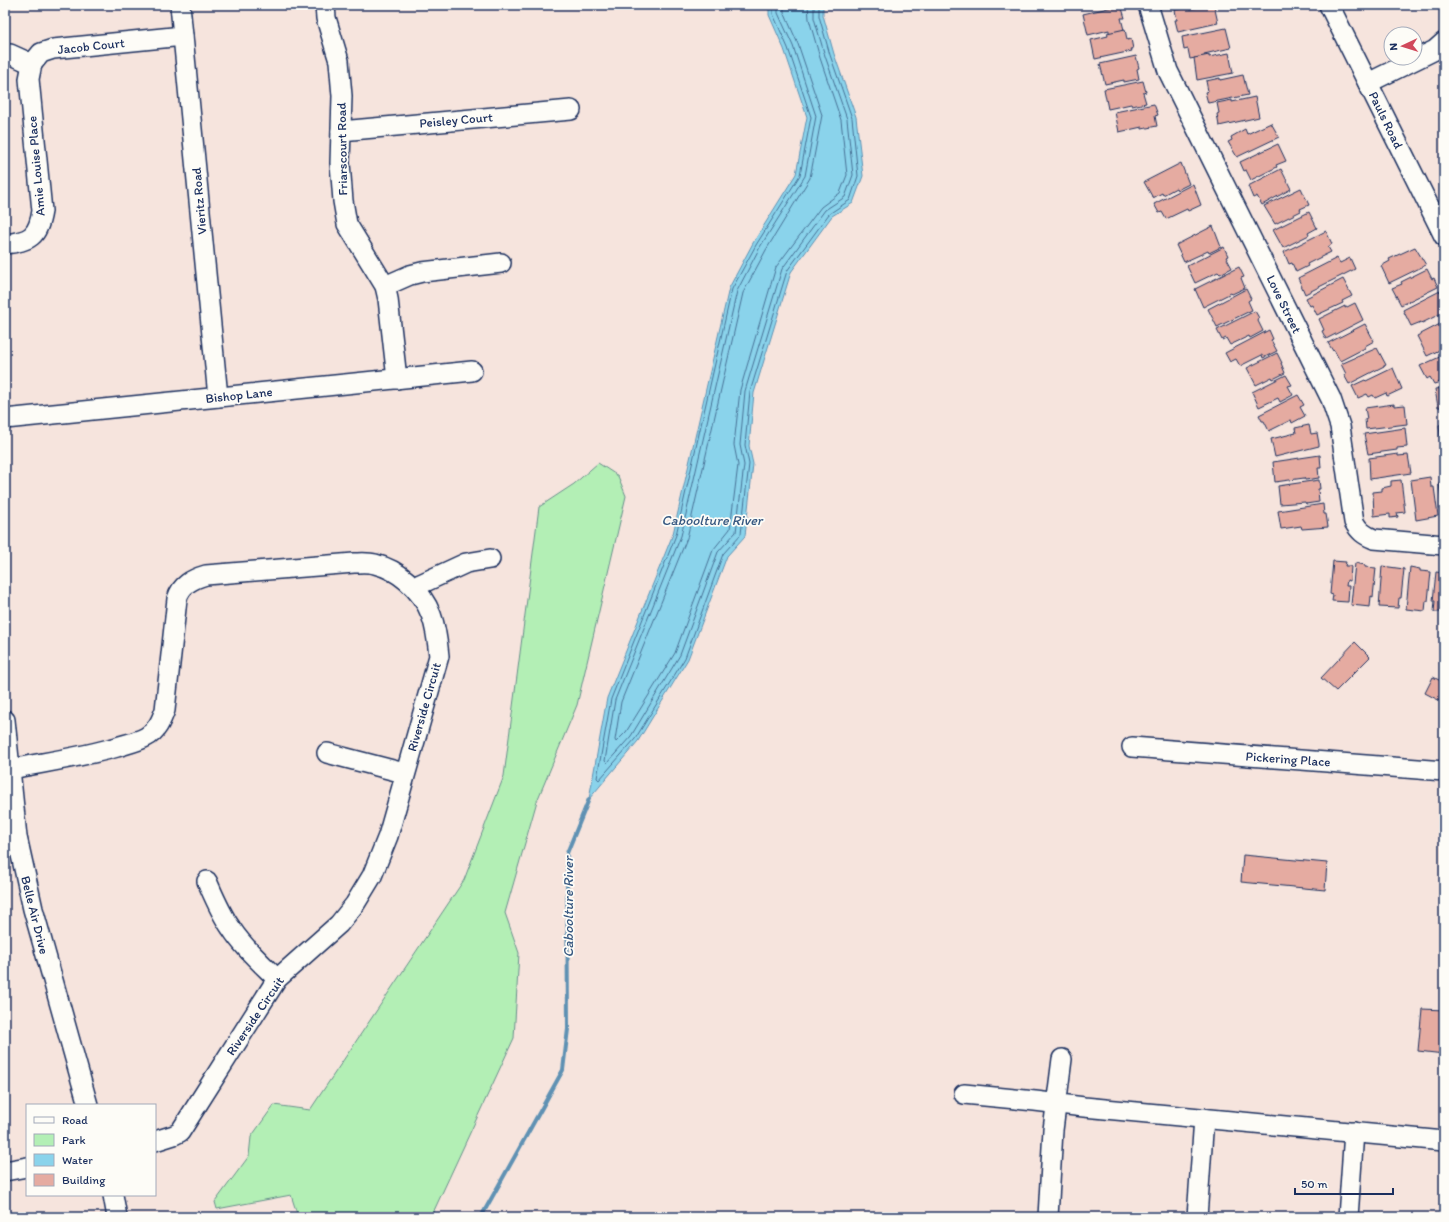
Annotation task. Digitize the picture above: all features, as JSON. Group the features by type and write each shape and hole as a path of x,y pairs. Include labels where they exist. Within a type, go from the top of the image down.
{"street":[{"name":"Vieritz Road","path":"180,5 218,397"},
{"name":"Friarscourt Road","path":"325,5 326,18 339,61 342,96 340,163 343,201 347,224 385,286 388,299 397,379"},
{"name":"Love Street","path":"1148,5 1168,71 1331,399 1340,426 1354,522 1358,530 1374,539 1444,545"},
{"name":"Pauls Road","path":"1329,5 1444,236"},
{"name":"Jacob Court","path":"32,64 42,53 53,49 183,36"},
{"path":"1368,83 1435,50 1444,42"},
{"path":"5,55 10,54 32,64"},
{"name":"Amie Louise Place","path":"5,244 23,242 33,236 40,224 42,211 29,79 32,64"},
{"name":"Peisley Court","path":"342,131 571,110"},
{"path":"385,286 410,275 422,272 501,263"},
{"name":"Bishop Lane","path":"5,419 472,372"},
{"path":"414,587 466,563 490,559"},
{"name":"Riverside Circuit","path":"11,769 96,753 135,742 146,737 155,730 161,722 165,710 179,591 184,585 194,578 206,575 354,563 374,564 400,575 414,587 424,599 432,616 437,635 438,656 404,773 388,836 372,876 355,904 339,924 277,979 180,1132 156,1141"},
{"name":"Belle Air Drive","path":"5,720 17,837 33,910 88,1104"},
{"name":"Pickering Place","path":"1132,747 1444,771"},
{"path":"327,753 404,773"},
{"path":"207,881 224,918 231,929 277,979"},
{"path":"1048,1217 1053,1130 1062,1059"},
{"path":"964,1094 1084,1107 1444,1141"},
{"path":"1196,1217 1204,1118"},
{"path":"1348,1217 1354,1132"},
{"path":"5,1171 26,1167"},
{"path":"113,1196 117,1217"}],"green space":[{"path":"598,463 618,476 626,496 577,705 537,801 505,913 519,953 514,1038 431,1217 298,1217 291,1195 217,1209 215,1202 249,1156 251,1137 274,1105 310,1110 464,880 504,776 539,507 574,484"}],"water":[{"name":"Caboolture River","path":"769,5 823,5 823,15 834,54 856,117 863,176 853,203 832,216 791,272 754,393 749,446 753,464 745,536 727,556 688,659 638,741 589,799 607,698 673,534 729,288 753,243 796,174 807,117 784,49 769,15"}],"building":[{"path":"1121,5 1125,18 1121,18 1124,30 1109,33 1109,30 1088,35 1083,14"},
{"path":"1214,5 1218,23 1178,32 1175,20 1177,20 1175,10"},
{"path":"1226,28 1231,48 1204,54 1205,56 1190,59 1188,49 1184,50 1182,37"},
{"path":"1125,29 1127,40 1131,39 1132,51 1095,59 1091,40 1108,36 1107,33"},
{"path":"1229,53 1233,73 1197,80 1194,58"},
{"path":"1136,56 1139,68 1137,69 1139,79 1105,84 1100,64"},
{"path":"1243,75 1248,95 1208,103 1205,92 1208,91 1206,81 1220,78 1220,80"},
{"path":"1143,81 1146,92 1143,93 1146,103 1132,106 1131,104 1108,109 1104,89"},
{"path":"1255,97 1259,117 1219,126 1217,103 1232,100 1232,102"},
{"path":"1154,104 1158,115 1155,116 1157,126 1142,129 1142,127 1119,132 1115,112"},
{"path":"1271,123 1279,137 1237,157 1228,142 1232,140 1231,137 1245,129 1247,134"},
{"path":"1278,144 1286,161 1276,165 1277,167 1251,180 1246,170 1244,171 1240,162"},
{"path":"1181,163 1189,184 1177,190 1176,188 1163,195 1162,193 1153,198 1144,182"},
{"path":"1281,169 1291,189 1262,205 1257,196 1253,198 1248,186"},
{"path":"1193,184 1201,205 1188,211 1187,209 1166,219 1162,212 1159,213 1154,204"},
{"path":"1301,188 1309,205 1300,209 1301,211 1275,224 1264,206"},
{"path":"1309,212 1317,228 1308,233 1309,235 1283,248 1273,230"},
{"path":"1213,226 1221,247 1184,262 1176,245"},
{"path":"1326,231 1332,244 1328,247 1331,252 1307,264 1308,266 1296,272 1292,263 1289,264 1284,252"},
{"path":"1224,247 1228,256 1226,257 1232,268 1220,274 1218,272 1195,283 1187,266"},
{"path":"1415,247 1426,265 1389,283 1381,266 1390,261 1389,259"},
{"path":"1337,258 1340,263 1350,258 1355,269 1305,294 1298,278"},
{"path":"1239,267 1244,277 1241,278 1245,288 1232,294 1231,293 1203,307 1195,289"},
{"path":"1427,269 1432,279 1434,278 1438,287 1401,305 1392,288 1402,284 1401,282"},
{"path":"1343,279 1352,296 1342,301 1343,303 1317,315 1312,305 1310,306 1306,298"},
{"path":"1246,289 1251,299 1248,301 1252,310 1217,327 1208,309"},
{"path":"1440,291 1444,299 1444,312 1422,323 1421,322 1411,326 1403,310"},
{"path":"1355,303 1363,320 1326,339 1319,319 1345,306 1345,308"},
{"path":"1255,311 1263,331 1250,338 1249,336 1230,345 1226,338 1222,340 1217,330"},
{"path":"1444,322 1444,348 1427,356 1417,336"},
{"path":"1365,324 1374,341 1365,346 1365,348 1340,361 1328,343"},
{"path":"1269,330 1273,339 1271,340 1277,351 1263,358 1262,355 1240,366 1236,359 1230,362 1225,353"},
{"path":"1377,348 1386,365 1349,384 1344,375 1346,374 1341,364"},
{"path":"1277,353 1285,373 1273,379 1272,377 1256,385 1247,368"},
{"path":"1444,355 1444,381 1434,384 1430,377 1427,379 1420,366"},
{"path":"1393,368 1402,389 1387,396 1386,393 1375,398 1373,395 1369,397 1367,394 1358,398 1352,386"},
{"path":"1286,375 1292,385 1288,386 1293,395 1280,402 1278,398 1259,407 1252,392"},
{"path":"1444,388 1444,407 1438,407 1435,389"},
{"path":"1298,395 1304,405 1300,407 1305,416 1292,423 1291,420 1269,431 1259,415"},
{"path":"1394,404 1394,406 1405,405 1407,424 1366,429 1365,419 1367,419 1365,408"},
{"path":"1444,424 1444,435 1440,436 1439,425"},
{"path":"1309,425 1311,434 1317,433 1319,446 1275,457 1271,439 1296,433 1295,428"},
{"path":"1405,428 1407,447 1368,454 1364,434"},
{"path":"1398,454 1398,456 1408,455 1411,473 1370,479 1369,458"},
{"path":"1320,455 1321,468 1318,468 1319,478 1305,480 1304,478 1275,482 1273,462"},
{"path":"1430,477 1431,487 1434,487 1438,516 1416,520 1411,480"},
{"path":"1319,480 1319,502 1306,504 1305,502 1280,504 1278,486"},
{"path":"1401,480 1405,512 1397,513 1398,517 1390,518 1390,514 1374,516 1373,492 1382,491 1382,488 1391,486 1391,481"},
{"path":"1444,482 1444,521 1439,483"},
{"path":"1323,504 1328,527 1302,529 1301,526 1281,529 1278,511"},
{"path":"1333,561 1346,562 1345,566 1351,566 1350,581 1347,580 1346,586 1349,586 1348,602 1332,601 1333,595 1330,594"},
{"path":"1355,563 1365,565 1365,567 1376,568 1373,597 1371,596 1370,607 1351,605"},
{"path":"1382,566 1404,569 1401,598 1399,598 1398,608 1379,607"},
{"path":"1410,567 1420,569 1420,571 1431,572 1428,601 1426,601 1425,611 1406,609"},
{"path":"1436,572 1444,573 1444,612 1434,612 1435,601 1433,601"},
{"path":"1355,642 1370,657 1336,691 1321,678"},
{"path":"1444,675 1444,703 1425,693 1433,677 1441,681"},
{"path":"1243,855 1327,863 1325,890 1241,882"},
{"path":"1422,1009 1444,1010 1444,1054 1418,1051"}],"waterway":[{"name":"Caboolture River","path":"481,1217 563,1070 568,1029 567,853 589,799"}]}
